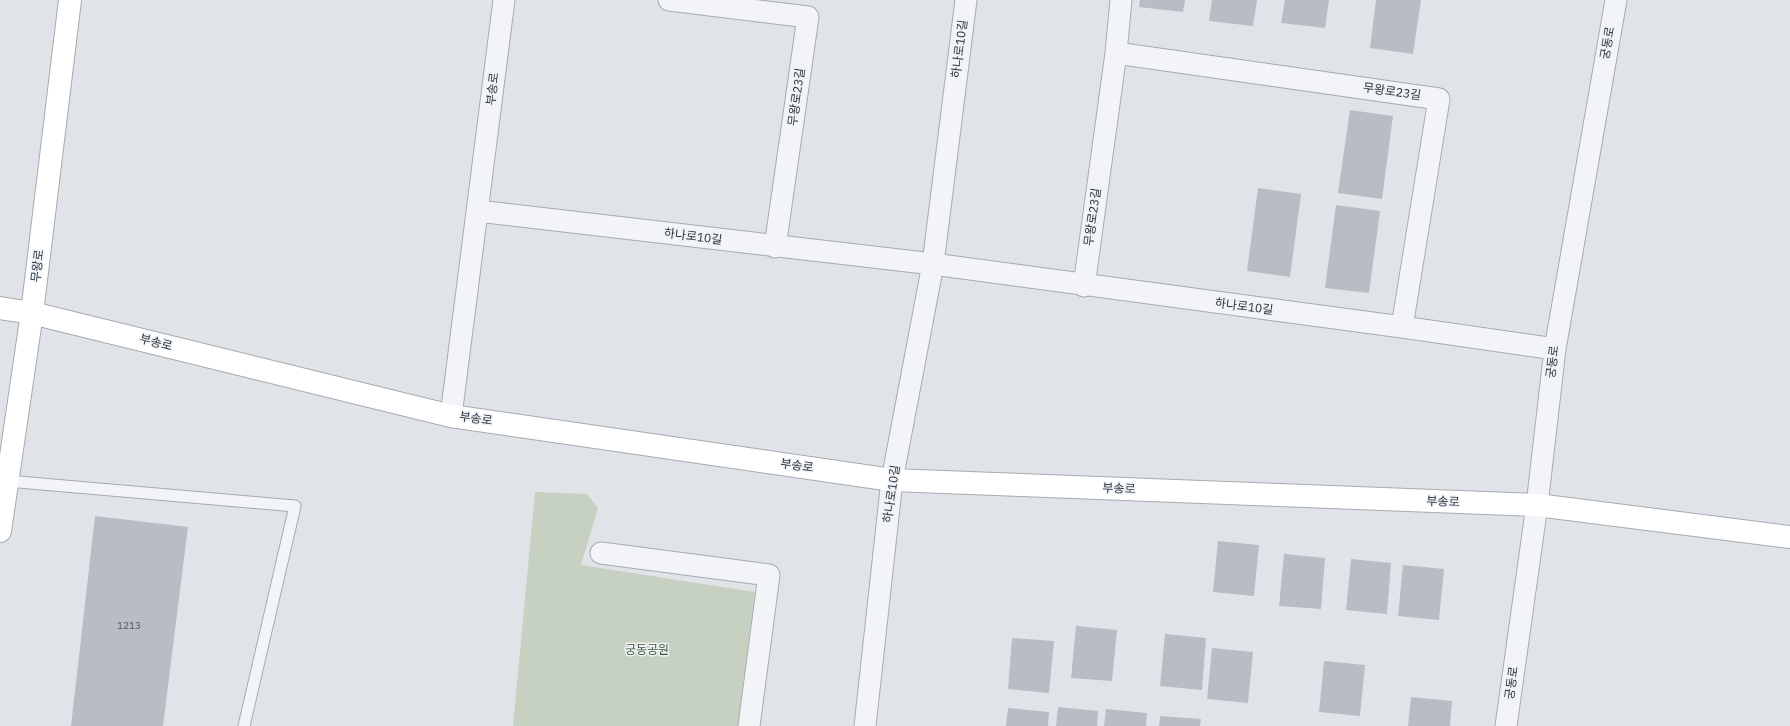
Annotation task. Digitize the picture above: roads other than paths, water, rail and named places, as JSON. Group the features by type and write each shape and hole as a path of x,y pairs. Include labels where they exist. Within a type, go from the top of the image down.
{"street":[{"name":"무왕로","path":"0,532 32,313 70,0"},
{"name":"부송로","path":"451,416 504,0"},
{"name":"무왕로23길","path":"669,0 808,17 775,247"},
{"name":"하나로10길","path":"865,726 892,480 933,264 966,0"},
{"name":"무왕로23길","path":"1084,286 1116,53 1121,0"},
{"name":"궁동로","path":"1506,726 1537,505 1555,349 1616,0"},
{"name":"무왕로23길","path":"1116,53 1439,99 1402,327"},
{"name":"하나로10길","path":"478,211 775,247 933,264 1084,286 1402,327 1555,349"},
{"name":"부송로","path":"0,308 32,313 451,416 892,480 1537,505 1790,537"},
{"path":"601,553 770,575 749,726"}],"lane":[{"path":"8,481 295,506 244,726"}],"park label":[{"name":"궁동공원","path":"647,651"}]}
